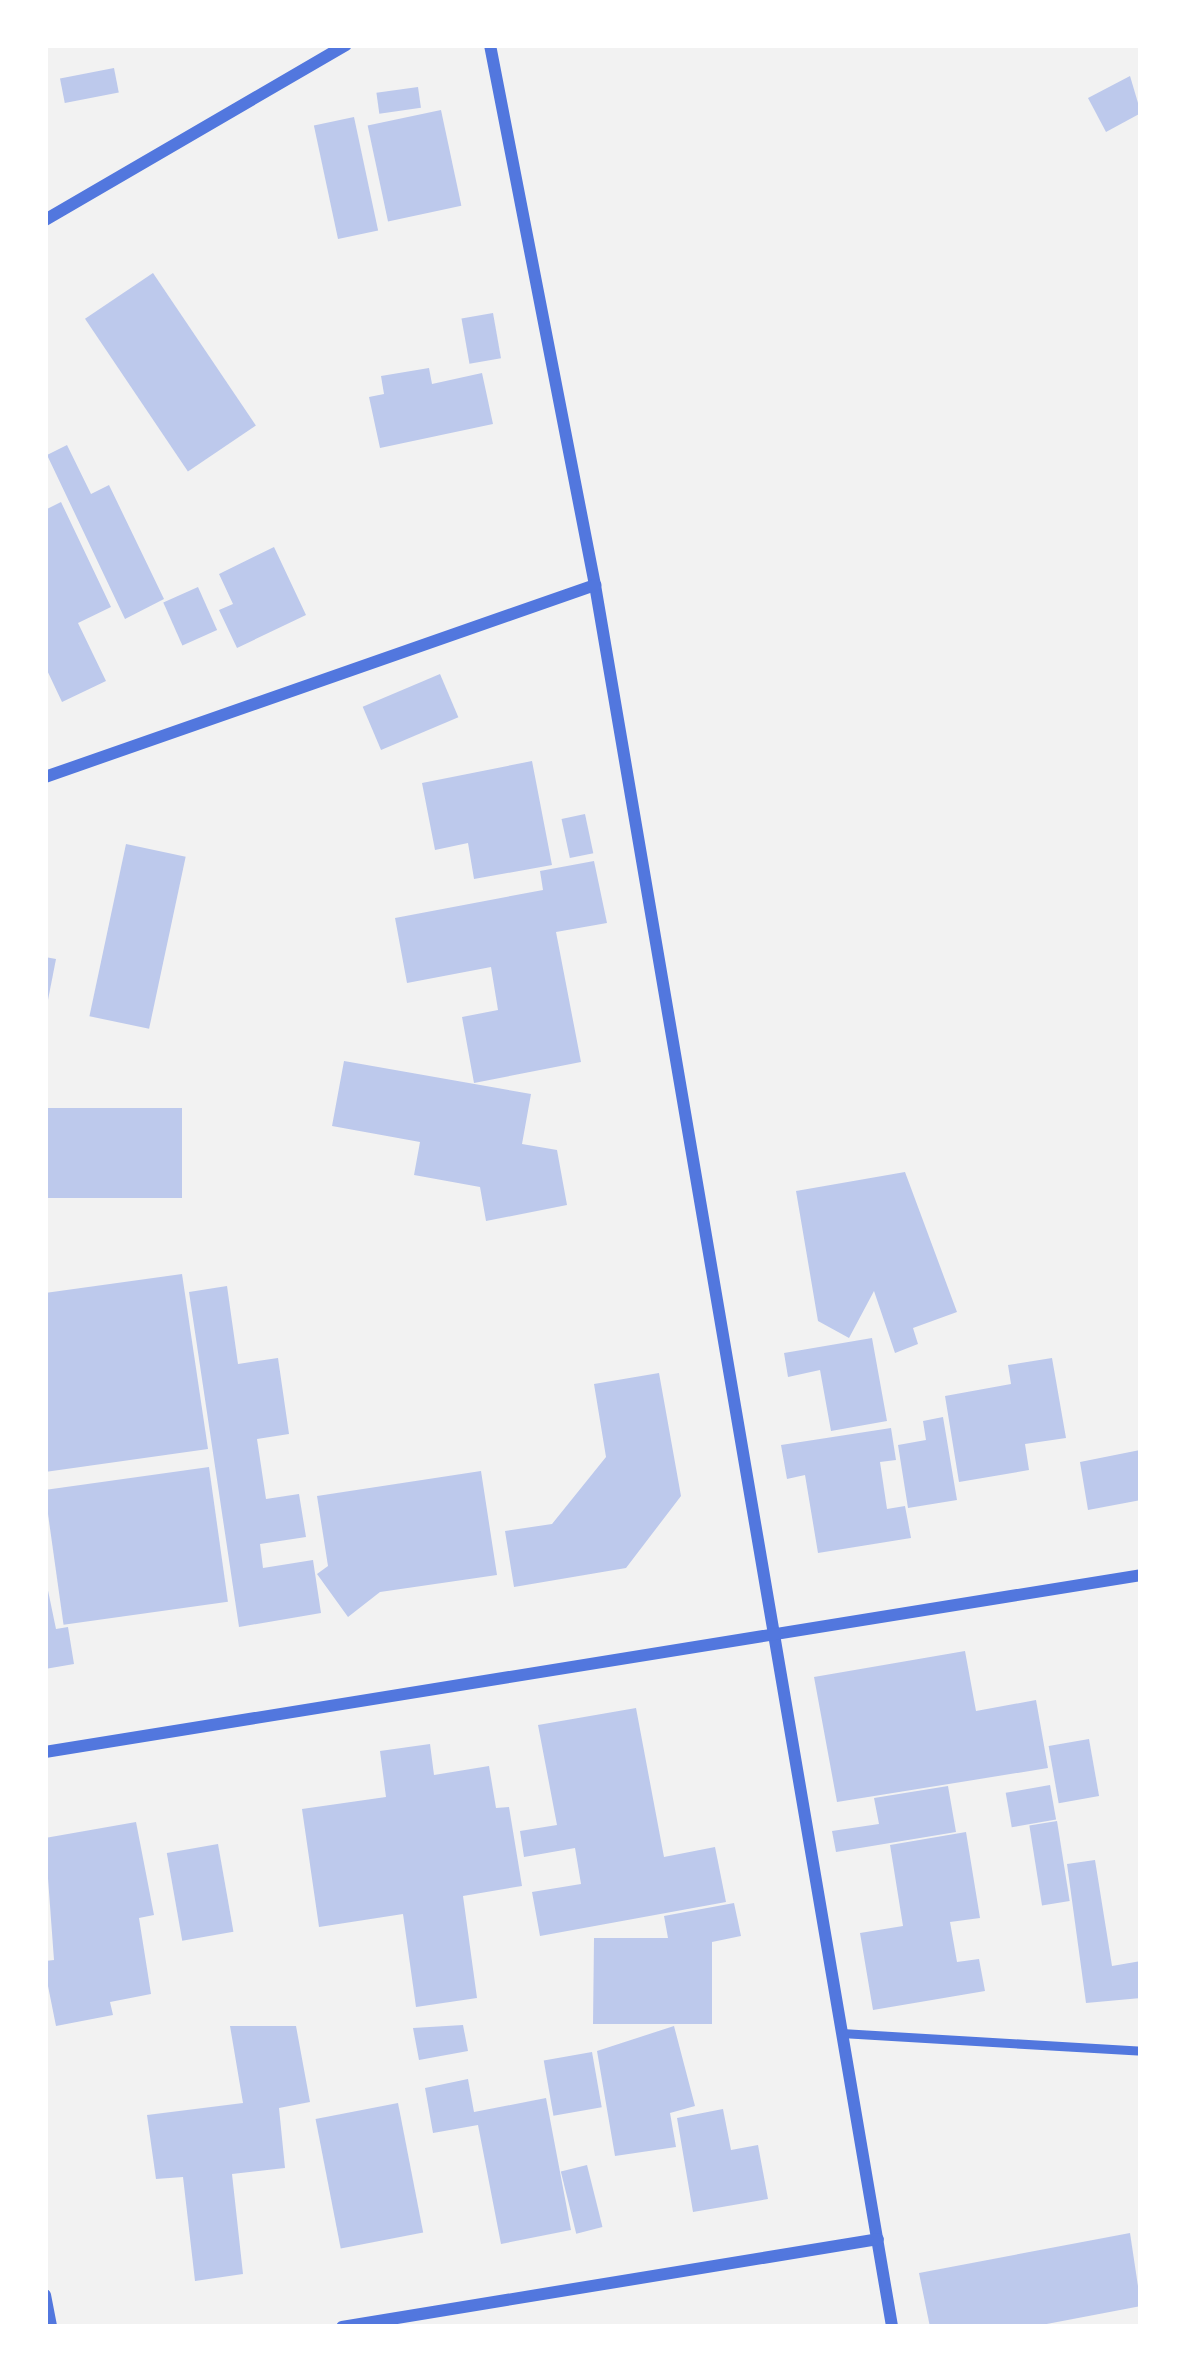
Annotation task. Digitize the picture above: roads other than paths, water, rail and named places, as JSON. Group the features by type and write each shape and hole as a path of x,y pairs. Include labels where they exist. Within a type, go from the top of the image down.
{"street":[{"path":"45,220 346,45"},
{"path":"490,45 595,584 769,1633 892,2327"},
{"path":"45,777 595,584"},
{"path":"45,1752 1141,1576"},
{"path":"342,2327 878,2240"},
{"path":"45,2295 51,2327"}],"lane":[{"path":"840,2033 1141,2051"}]}
